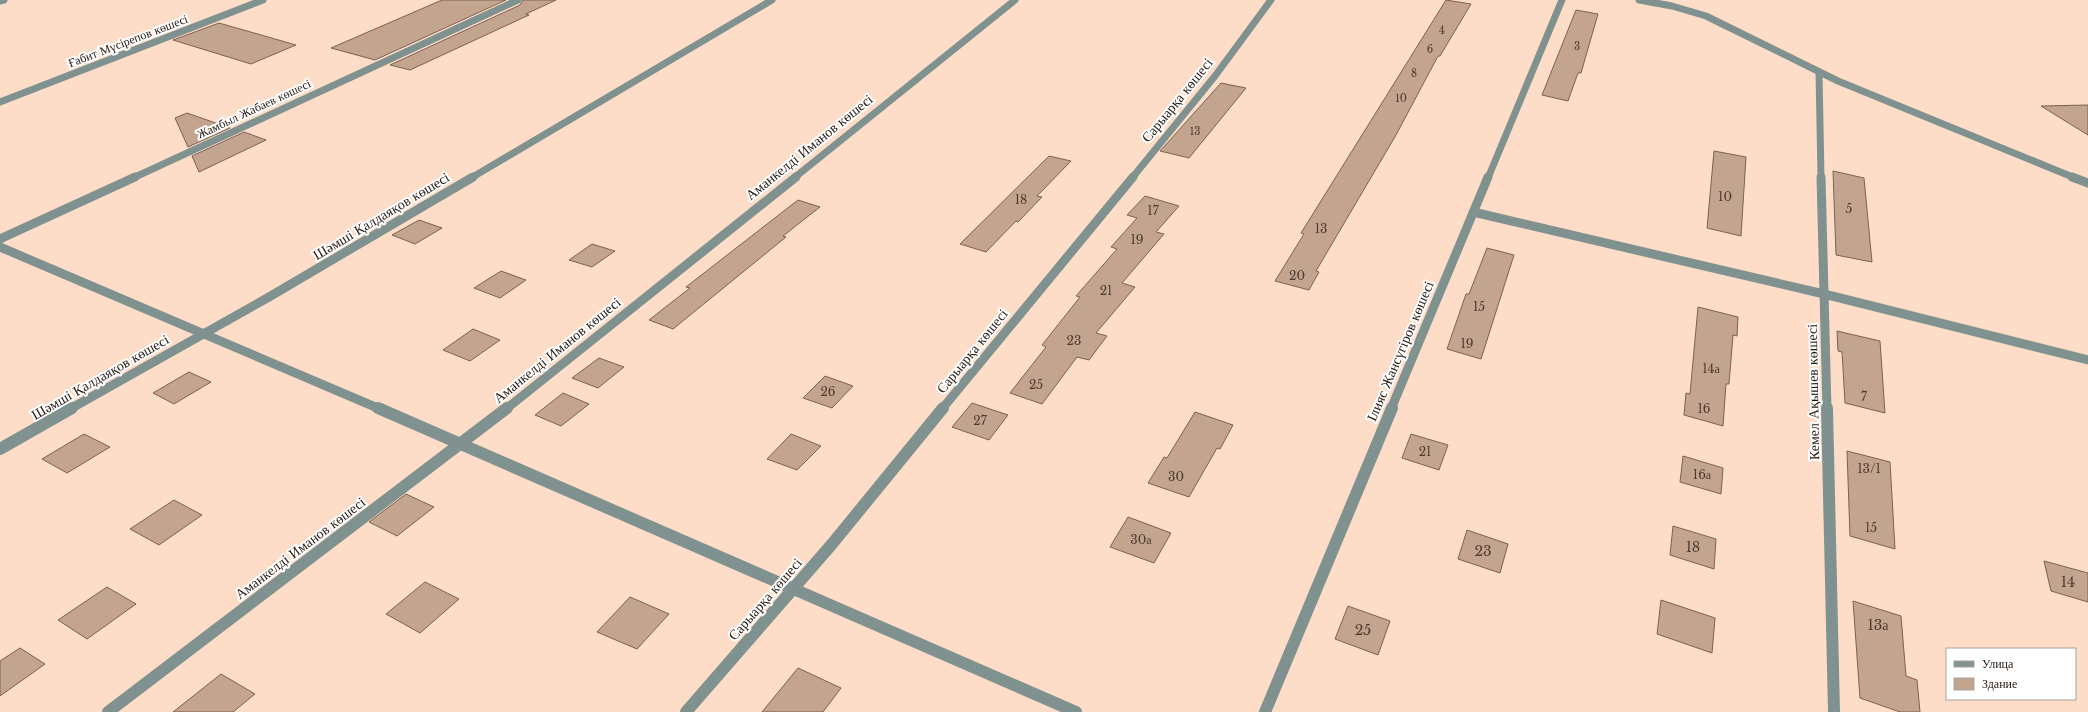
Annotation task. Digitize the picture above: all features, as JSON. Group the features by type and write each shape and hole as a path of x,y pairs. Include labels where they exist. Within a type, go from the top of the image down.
{"street":[{"path":"0,1 4,0"},
{"name":"Ғабит Мүсірепов көшесі","path":"0,102 263,0"},
{"name":"Жамбыл Жабаев көшесі","path":"0,239 518,0"},
{"name":"Шәмші Қалдаяқов көшесі","path":"0,449 205,333 772,0"},
{"name":"Аманкелді Иманов көшесі","path":"108,712 459,445 1015,0"},
{"name":"Сарыарқа көшесі","path":"686,712 832,544 1210,82 1271,0"},
{"name":"Ілияс Жансүгіров көшесі","path":"1265,712 1562,0"},
{"path":"1640,0 1672,6 1706,16 1819,72 2088,183"},
{"name":"Кемел Ақышев көшесі","path":"1819,72 1834,712"},
{"path":"1473,212 1824,294 2088,360"},
{"path":"0,248 205,333 459,445 1076,712"}],"building":[{"path":"442,0 506,0 375,60 331,48"},
{"path":"523,0 556,0 526,14 529,15 410,70 390,65 520,5"},
{"path":"1446,0 1471,4 1440,56 1438,56 1396,135 1316,271 1319,272 1309,290 1275,281 1304,234 1301,233"},
{"path":"1576,10 1598,14 1581,73 1578,73 1568,101 1542,95"},
{"path":"219,23 296,45 251,64 173,40"},
{"path":"1221,83 1246,88 1189,158 1160,151"},
{"path":"2088,105 2088,135 2041,106"},
{"path":"187,113 230,128 188,147 175,118"},
{"path":"244,132 266,140 199,172 192,156"},
{"path":"1714,151 1746,157 1741,236 1707,228"},
{"path":"1049,156 1071,161 1037,196 1042,197 1018,222 1016,221 986,252 960,244"},
{"path":"1833,171 1864,178 1872,262 1836,255"},
{"path":"1145,196 1179,206 1156,232 1164,234 1122,283 1135,287 1096,333 1107,336 1089,360 1077,357 1042,404 1010,393 1046,347 1042,345 1080,297 1076,296 1117,249 1111,247 1137,218 1127,215"},
{"path":"798,200 820,207 783,236 786,237 673,329 649,320 690,288 686,287"},
{"path":"419,220 442,228 415,244 392,235"},
{"path":"592,244 615,251 592,267 569,260"},
{"path":"1487,248 1514,255 1481,359 1447,349 1466,294 1469,294"},
{"path":"501,271 526,280 500,298 474,288"},
{"path":"1698,307 1738,317 1737,336 1733,335 1729,384 1726,384 1723,426 1684,415 1686,393 1690,394"},
{"path":"473,329 500,340 470,361 443,350"},
{"path":"1837,331 1880,341 1885,413 1845,403 1842,352 1838,351"},
{"path":"599,358 624,367 598,388 572,378"},
{"path":"189,372 211,382 174,404 153,393"},
{"path":"825,376 853,386 832,408 803,398"},
{"path":"563,393 589,404 561,426 535,415"},
{"path":"972,403 1008,415 989,440 952,427"},
{"path":"1195,412 1233,425 1220,449 1217,448 1189,497 1148,483 1164,457 1167,458"},
{"path":"84,434 110,447 67,473 42,459"},
{"path":"791,434 821,446 797,470 767,459"},
{"path":"1411,434 1448,445 1439,470 1402,458"},
{"path":"1847,451 1890,462 1895,549 1850,536"},
{"path":"1683,456 1723,468 1721,494 1680,482"},
{"path":"406,494 434,507 397,536 369,522"},
{"path":"174,500 202,515 159,545 130,529"},
{"path":"1128,517 1171,533 1154,563 1110,547"},
{"path":"1673,526 1716,539 1714,569 1670,555"},
{"path":"1467,530 1508,544 1500,573 1458,559"},
{"path":"2044,561 2088,573 2088,602 2051,591"},
{"path":"425,582 459,599 420,633 386,614"},
{"path":"107,587 136,604 87,639 58,620"},
{"path":"630,597 669,614 637,649 597,632"},
{"path":"1661,600 1715,618 1712,653 1657,634"},
{"path":"1853,601 1901,616 1906,676 1917,680 1920,712 1900,712 1860,698"},
{"path":"1348,606 1390,621 1378,655 1335,639"},
{"path":"20,648 45,664 0,696 0,661"},
{"path":"798,668 841,688 823,712 762,712"},
{"path":"221,674 255,694 233,712 173,712"}]}
